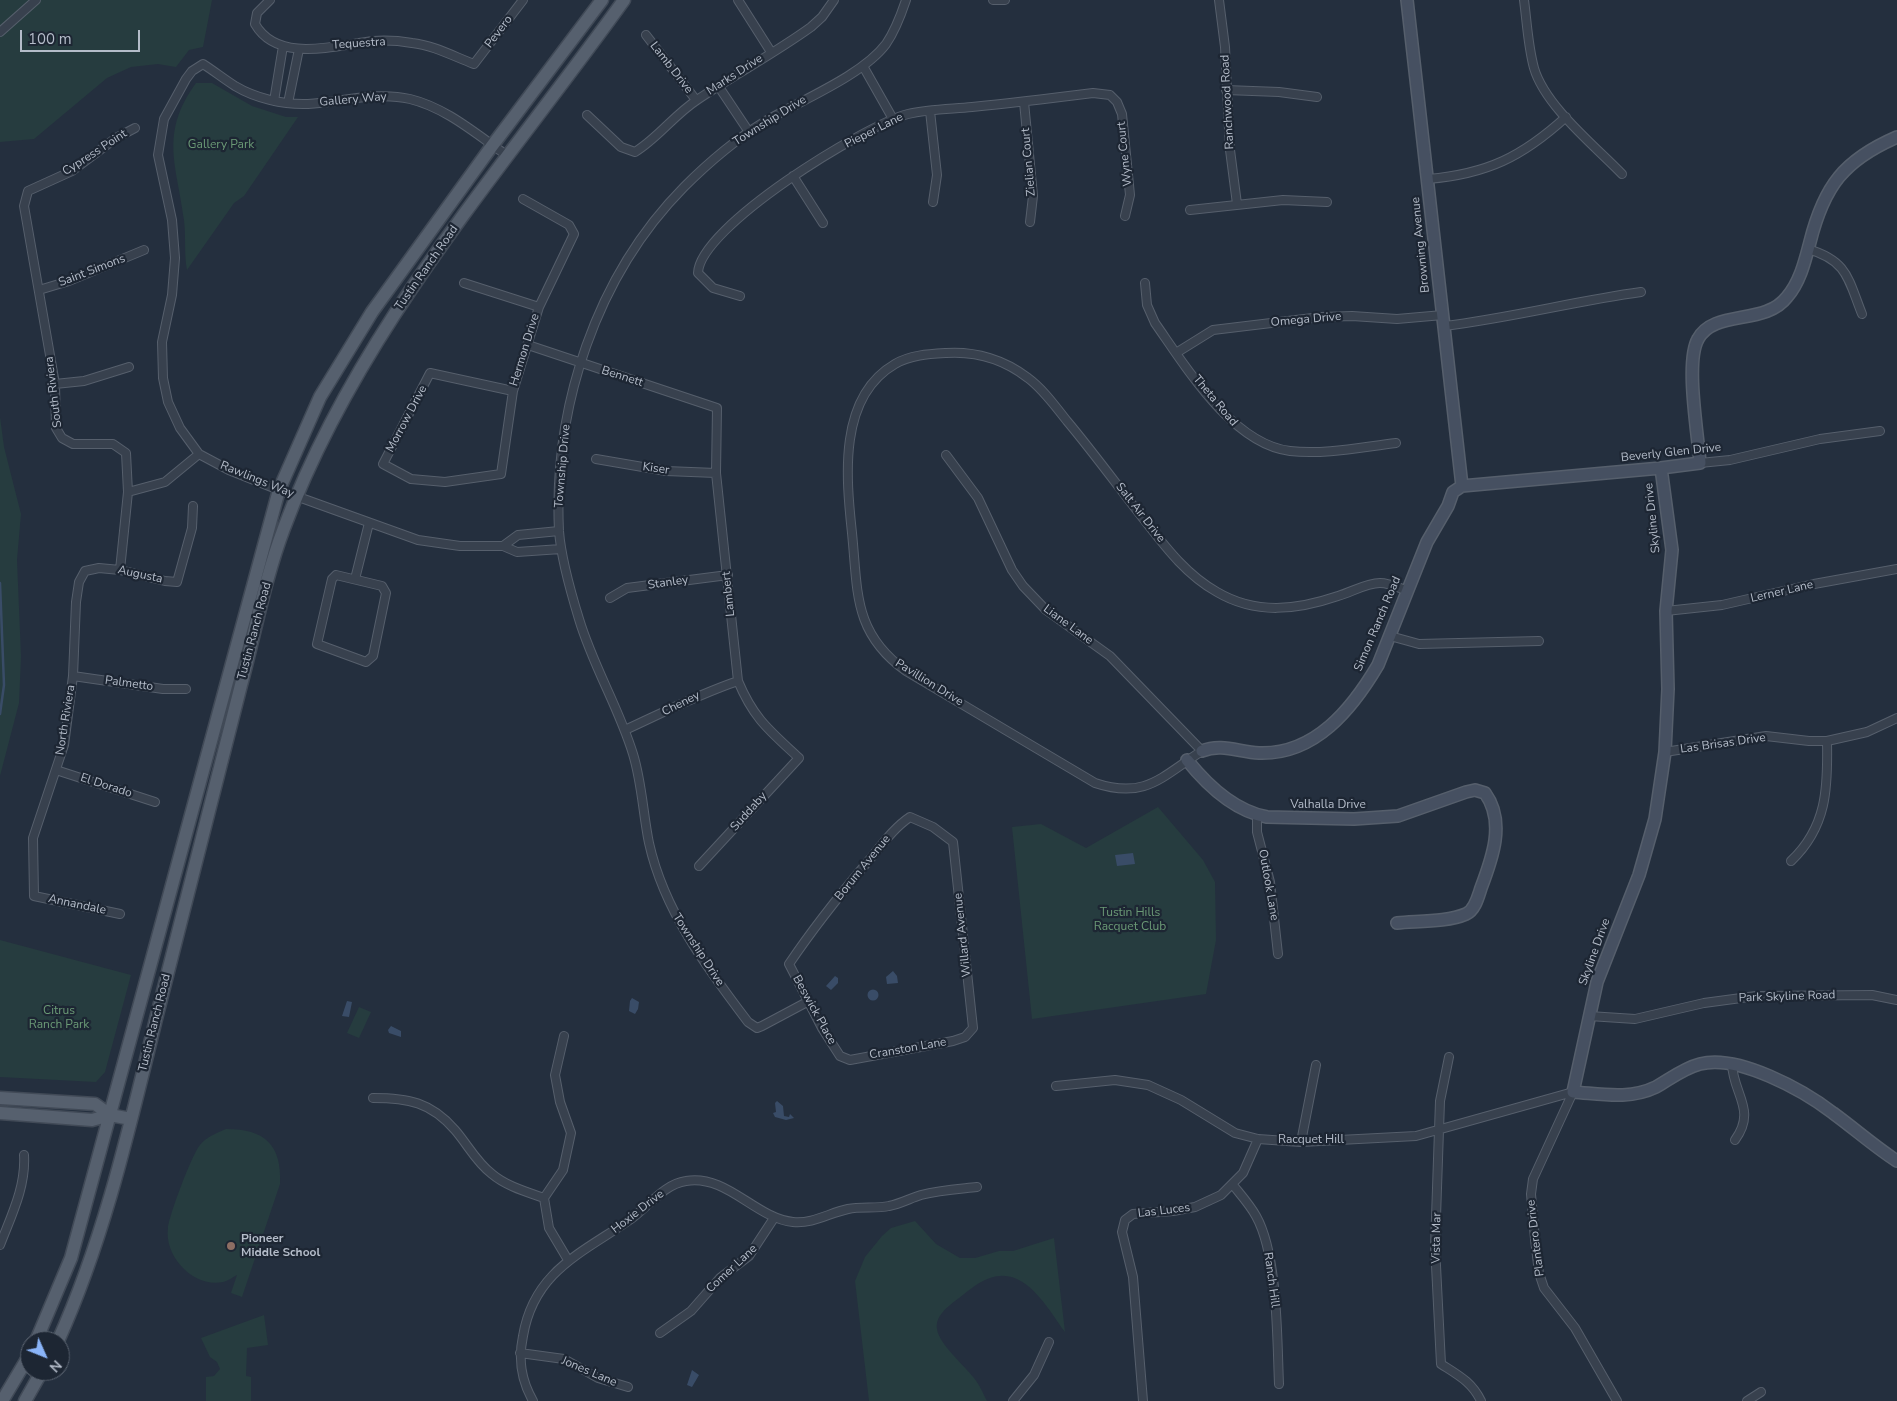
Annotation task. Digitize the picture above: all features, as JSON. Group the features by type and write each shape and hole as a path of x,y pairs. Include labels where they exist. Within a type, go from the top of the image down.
{"main road":[{"name":"Tustin Ranch Road","path":"40,1331 71,1258 279,490 320,398 372,312 492,146 602,0"},
{"name":"Tustin Ranch Road","path":"62,1331 94,1252 131,1119 186,895 270,576 283,531 296,496 325,431 371,349 432,259 624,0"},
{"path":"0,1098 95,1104 110,1115 131,1119"},
{"path":"0,1113 92,1120 110,1115"},
{"path":"2,1401 20,1371"},
{"path":"24,1401 36,1381"}],"street":[{"path":"0,32 36,0"},
{"name":"Tequestra","path":"270,0 254,19 258,30 283,46 299,49 376,41 414,43 474,64"},
{"name":"Pevero","path":"474,64 523,0"},
{"path":"738,0 771,52"},
{"name":"Marks Drive","path":"587,115 622,147 635,152 646,146 665,125 696,100 811,27 822,17 834,0"},
{"name":"Township Drive","path":"807,1002 757,1028 742,1015 692,943 667,898 649,844 636,766 625,730 602,679 579,620 561,549 559,490 566,425 580,363 605,302 627,260 647,231 684,188 749,132 863,66 885,45 895,30 906,0"},
{"path":"993,0 1005,0"},
{"name":"Ranchwood Road","path":"1219,0 1224,38 1226,90 1237,204"},
{"name":"Browning Avenue","path":"1407,0 1462,486"},
{"path":"1524,0 1534,70 1544,88 1566,117 1622,174"},
{"name":"Lamb Drive","path":"646,35 696,100"},
{"path":"274,101 283,46"},
{"path":"288,103 299,49"},
{"name":"Gallery Way","path":"192,71 203,64 235,86 274,101 288,103 308,104 393,96 411,99 432,106 451,116 508,156"},
{"path":"863,66 893,119"},
{"name":"Rawlings Way","path":"192,71 164,119 158,155 172,220 175,258 172,295 162,342 163,378 168,402 180,428 199,454 229,470 279,490 418,540 460,546 503,546 517,552 561,549"},
{"path":"719,87 749,132"},
{"path":"1226,90 1278,92 1317,97"},
{"name":"Pieper Lane","path":"740,296 722,293 704,281 698,273 698,266 704,255 740,216 792,176 893,119 909,114 930,111 1093,93 1110,95"},
{"name":"Wyne Court","path":"1110,95 1117,102 1122,114 1130,195 1125,216"},
{"name":"Zielian Court","path":"1024,102 1034,196 1030,222"},
{"path":"930,111 937,175 933,202"},
{"path":"1428,179 1458,176 1505,162 1538,142 1566,117"},
{"name":"Cypress Point","path":"28,192 72,171 116,138 135,128"},
{"path":"1700,462 1692,367 1692,357 1698,338 1703,331 1714,324 1758,315 1780,305 1793,290 1808,249 1819,209 1832,183 1841,172 1862,154 1897,137"},
{"path":"792,176 823,223"},
{"name":"South Riviera","path":"28,192 24,206 55,384 56,428 62,438 73,444 113,444 126,454 128,492 120,570"},
{"name":"Hermon Drive","path":"502,474 513,391 539,308 574,234 569,225 523,199"},
{"path":"1190,210 1283,200 1327,202"},
{"path":"1808,249 1826,254 1837,261 1846,273 1862,314"},
{"name":"Saint Simons","path":"39,290 69,281 144,250"},
{"path":"464,283 539,308"},
{"name":"Theta Road","path":"1145,284 1147,305 1155,323 1225,415 1242,431 1262,442 1287,451 1309,452 1396,443"},
{"name":"Omega Drive","path":"1176,353 1213,330 1321,317 1352,316 1397,319 1490,320 1572,303 1641,292"},
{"name":"Bennett","path":"528,344 717,408"},
{"name":"Salt Air Drive","path":"900,361 918,355 961,352 997,360 1027,377 1038,386 1072,427 1177,560 1201,583 1233,600 1264,609 1281,609 1319,603 1371,584 1382,583 1408,591"},
{"name":"Pavillion Drive","path":"900,361 886,369 866,391 858,410 851,437 847,473 859,600 865,624 877,646 890,660 906,671 1095,783 1118,789 1147,787 1202,750"},
{"path":"55,384 84,381 130,367"},
{"name":"Morrow Drive","path":"502,474 445,482 411,478 383,464 430,374 513,391"},
{"name":"Lambert","path":"717,408 716,473 738,680 747,702 759,721 799,758"},
{"name":"Beverly Glen Drive","path":"1462,486 1730,460 1820,439 1880,431"},
{"path":"128,492 165,482 199,454"},
{"name":"Liane Lane","path":"946,454 978,498 1012,570 1023,586 1046,610 1110,656 1202,750"},
{"name":"Kiser","path":"596,459 666,471 716,473"},
{"name":"Skyline Drive","path":"1573,1092 1602,966 1635,884 1655,819 1665,752 1668,689 1666,611 1672,550 1661,468"},
{"name":"Simon Ranch Road","path":"1202,750 1226,747 1258,753 1289,749 1317,736 1340,717 1363,689 1378,665 1427,542 1448,506 1453,492 1462,486"},
{"name":"Augusta","path":"85,571 99,568 120,570 177,582 192,528 194,506"},
{"path":"355,579 368,523"},
{"name":"Rawlings Way","path":"503,546 518,535 559,531"},
{"name":"Lerner Lane","path":"1666,611 1722,605 1814,584 1897,569"},
{"name":"North Riviera","path":"34,896 33,838 64,745 73,676 76,602 79,582 85,571"},
{"path":"336,575 341,575 355,579 382,586 386,592 373,656 366,662 317,644 332,579 336,575"},
{"name":"Stanley","path":"610,598 627,588 728,575"},
{"path":"1390,636 1419,644 1539,641"},
{"name":"Palmetto","path":"73,676 163,689 186,689"},
{"name":"Cheney","path":"625,730 703,693 738,680"},
{"name":"Las Brisas Drive","path":"1665,752 1766,736 1827,741 1866,732 1897,718"},
{"path":"1791,861 1805,848 1816,829 1826,788 1827,741"},
{"name":"Suddaby","path":"699,866 799,758"},
{"name":"Valhalla Drive","path":"1187,760 1206,782 1236,805 1257,815 1282,818 1378,818 1411,812 1466,792 1475,790 1485,793 1494,810 1495,843 1494,854 1476,903 1467,913 1453,917 1397,923"},
{"name":"El Dorado","path":"56,770 155,802"},
{"name":"Outlook Lane","path":"1257,815 1256,832 1270,882 1278,954"},
{"name":"Borum Avenue","path":"789,964 826,913 899,824 910,817 933,827 953,842"},
{"name":"Willard Avenue","path":"953,842 973,1028"},
{"name":"Annandale","path":"34,896 120,914"},
{"name":"Beswick Place","path":"789,964 807,1002 840,1056"},
{"name":"Park Skyline Road","path":"1589,1016 1635,1019 1704,1002 1756,996 1872,995 1897,1000"},
{"name":"Cranston Lane","path":"840,1056 850,1060 953,1041 965,1037 973,1028"},
{"path":"564,1036 555,1075 560,1102 571,1133 563,1170 544,1198 549,1228 568,1260"},
{"name":"Vista Mar","path":"1449,1058 1440,1101 1435,1250 1441,1364 1468,1381 1475,1389 1481,1401"},
{"path":"1300,1142 1316,1064"},
{"path":"1573,1092 1622,1096 1638,1094 1700,1064 1732,1064 1767,1076 1800,1092 1833,1112 1897,1162"},
{"path":"1732,1064 1745,1116 1742,1129 1736,1140"},
{"name":"Racquet Hill","path":"1056,1086 1115,1080 1148,1085 1181,1100 1235,1133 1258,1139 1300,1142 1394,1138 1440,1130 1573,1092"},
{"name":"Plantero Drive","path":"1573,1092 1533,1179 1531,1194 1539,1272 1544,1288 1575,1328 1616,1401"},
{"path":"373,1098 404,1098 432,1108 455,1130 471,1153 493,1175 518,1189 544,1198"},
{"name":"Las Luces","path":"1143,1401 1138,1366 1138,1324 1133,1277 1122,1232 1125,1220 1133,1214 1173,1211 1209,1202 1233,1185 1244,1173 1258,1139"},
{"path":"0,1245 22,1186 25,1170 24,1155"},
{"name":"Hoxie Drive","path":"533,1401 521,1372 520,1353 526,1319 540,1288 568,1260 642,1211 664,1191 686,1181 701,1181 716,1185 774,1218 794,1222 811,1222 848,1208 889,1206 921,1195 977,1187"},
{"name":"Ranch Hill","path":"1233,1185 1257,1217 1267,1248 1277,1319 1279,1384"},
{"name":"Comer Lane","path":"660,1332 691,1310 720,1278 749,1256 774,1218"},
{"path":"1012,1401 1034,1375 1048,1342"},
{"name":"Jones Lane","path":"520,1353 564,1359 598,1378 628,1387"},
{"path":"1747,1401 1761,1392"}],"green space":[{"path":"0,0 212,0 203,47 189,50 176,67 158,64 131,67 107,78 34,139 0,142"},
{"name":"Gallery Park","path":"196,83 212,83 252,106 286,117 298,117 244,196 234,203 187,270 184,220 175,166 174,134 185,101"},
{"path":"0,417 4,447 21,514 17,560 21,656 19,703 0,776"},
{"name":"Tustin Hills Racquet Club","path":"1158,807 1203,860 1215,882 1216,940 1206,994 1032,1019 1012,827 1041,824 1086,848"},
{"name":"Citrus Ranch Park","path":"0,940 131,975 105,1072 96,1082 0,1077"},
{"path":"359,1007 371,1012 359,1038 347,1033"},
{"path":"226,1129 251,1132 261,1136 274,1149 280,1170 280,1184 242,1297 231,1293 237,1275 225,1281 212,1283 192,1275 176,1259 168,1239 168,1228 172,1211 196,1151 205,1140"},
{"path":"915,1221 936,1244 960,1258 975,1258 999,1251 1013,1251 1054,1238 1065,1332 1043,1301 1025,1283 1003,1276 990,1278 976,1285 948,1307 938,1321 937,1329 942,1341 976,1380 987,1401 869,1401 855,1281 865,1257 882,1236 891,1228"},
{"path":"264,1315 268,1345 247,1348 246,1376 251,1377 251,1401 206,1401 206,1377 214,1376 220,1369 217,1362 210,1357 201,1338"}],"water":[{"path":"1133,853 1135,864 1117,866 1115,855"},
{"path":"893,971 897,976 898,983 887,984 886,977"},
{"path":"835,976 838,978 838,983 831,990 826,986"},
{"path":"873,989 879,995 873,1001 867,995"},
{"path":"632,998 639,1002 635,1014 629,1011"},
{"path":"347,1001 352,1002 349,1017 342,1016"},
{"path":"391,1026 401,1031 401,1037 389,1033 388,1030"},
{"path":"777,1101 783,1106 784,1116 789,1117 790,1114 794,1118 786,1120 775,1117 773,1113 776,1112 775,1103"},
{"path":"692,1370 699,1375 692,1387 687,1385"}],"waterway":[{"path":"0,583 4,685 0,714"}],"place":[{"name":"Pioneer Middle School","path":"231,1246"}]}
